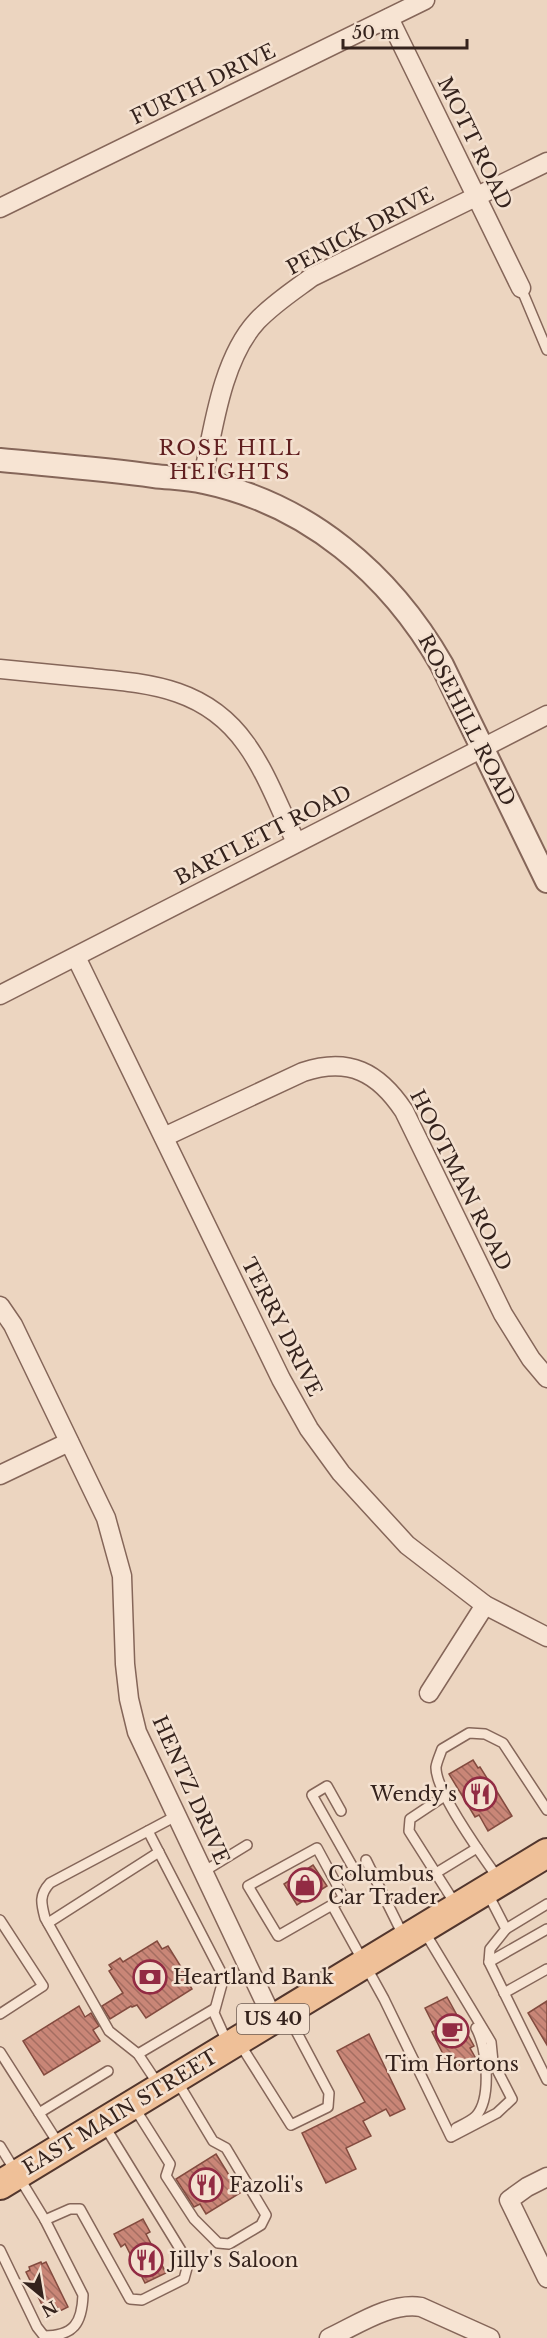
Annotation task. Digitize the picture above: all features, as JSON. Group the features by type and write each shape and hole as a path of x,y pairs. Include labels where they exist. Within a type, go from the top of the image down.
{"main road":[{"name":"EAST MAIN STREET","path":"9,2180 547,1853"}],"street":[{"name":"FURTH DRIVE","path":"0,208 425,0"},
{"name":"MOTT ROAD","path":"389,18 521,288"},
{"name":"PENICK DRIVE","path":"202,482 222,384 236,354 256,322 284,297 312,277 547,162"},
{"name":"ROSEHILL ROAD","path":"0,460 202,482 245,495 294,516 324,534 373,573 407,610 428,641 547,881"},
{"path":"0,669 137,682 196,699 216,713 246,743 296,842"},
{"name":"BARTLETT ROAD","path":"0,995 547,715"},
{"name":"TERRY DRIVE","path":"76,957 281,1379 309,1429 341,1473 407,1545 485,1605 547,1637"},
{"name":"HOOTMAN ROAD","path":"164,1137 303,1072 322,1066 342,1066 361,1070 379,1080 404,1110 503,1314 531,1359 547,1378"},
{"name":"HENTZ DRIVE","path":"0,1306 14,1324 106,1518 117,1551 122,1576 125,1664 129,1699 137,1732 203,1872 280,2015"},
{"path":"0,1475 69,1442"},
{"path":"429,1693 485,1605"},
{"path":"547,2177 527,2187 509,2200 547,2278"},
{"path":"329,2338 387,2312 411,2306 421,2307 490,2338"}],"lane":[{"path":"521,288 547,350"},
{"path":"507,1929 493,1886 477,1848 446,1795 436,1768 442,1749 469,1733 485,1734 503,1743 547,1810"},
{"path":"340,1811 327,1786 312,1795 355,1871 374,1877"},
{"path":"446,1795 410,1819 409,1831 458,1907"},
{"path":"133,2104 170,2164 166,2176 194,2219 218,2243 229,2244 261,2225 266,2215 226,2148 213,2141 168,2083 138,2054 109,2031 48,1923 40,1899 50,1883 176,1816"},
{"path":"144,1832 159,1852 221,1972 222,1984 214,2009 216,2021 291,2125 328,2107 329,2093 280,2015"},
{"path":"203,1872 247,1845"},
{"path":"317,1848 344,1898 332,1905 278,1936 249,1886 317,1848"},
{"path":"436,1873 477,1848"},
{"path":"48,1923 159,1852"},
{"path":"332,1905 451,2138 497,2113 512,2099 493,2062 491,2042 457,1987 413,1934 374,1877 366,1860"},
{"path":"547,1904 507,1929 490,1949 489,1962 547,2080"},
{"path":"0,1920 43,1986 0,2014"},
{"path":"489,1962 547,1929"},
{"path":"504,1993 547,1968"},
{"path":"448,2132 475,2117 480,2110 486,2072 480,2036 457,1998 457,1987"},
{"path":"138,2054 214,2009"},
{"path":"0,2052 61,2148"},
{"path":"39,2113 108,2070"},
{"path":"45,2220 69,2209 80,2209 130,2300 142,2300 184,2279 187,2268 184,2257 103,2123"},
{"path":"0,2146 9,2180 45,2220 83,2295 83,2307 78,2324 70,2331 57,2336 44,2336 37,2327 0,2250"}],"building":[{"name":"Wendy's","path":"473,1760 512,1816 488,1831 479,1815 475,1817 449,1774"},
{"name":"Columbus Car Trader","path":"313,1865 327,1886 297,1905 284,1884"},
{"name":"Heartland Bank","path":"157,1941 162,1949 168,1946 191,1983 189,1984 192,1989 146,2018 137,2005 131,2006 110,2019 102,2006 123,1993 109,1971 112,1969 109,1965 120,1958 123,1962"},
{"name":"Tim Hortons","path":"447,1997 474,2046 470,2048 475,2057 458,2066 454,2056 446,2060 432,2032 436,2030 425,2008"},
{"path":"547,2001 547,2045 528,2013"},
{"path":"79,2006 85,2017 91,2013 99,2026 93,2030 100,2041 44,2075 23,2041"},
{"path":"369,2034 405,2109 390,2116 386,2109 363,2121 371,2136 346,2148 356,2169 326,2183 302,2133 365,2102 337,2051"},
{"name":"Fazoli's","path":"216,2154 240,2193 206,2214 200,2204 194,2207 176,2179"},
{"name":"Jilly's Saloon","path":"143,2219 150,2232 146,2234 166,2273 145,2283 125,2244 121,2247 114,2234"},
{"path":"41,2262 42,2264 46,2262 68,2307 48,2317 26,2272 30,2270 29,2267"}],"place":[{"name":"Wendy's","path":"480,1794"},
{"name":"Columbus Car Trader","path":"305,1885"},
{"name":"Heartland Bank","path":"150,1977"},
{"name":"Tim Hortons","path":"452,2031"},
{"name":"Fazoli's","path":"206,2185"},
{"name":"Jilly's Saloon","path":"146,2260"}],"district":[{"name":"ROSE HILL HEIGHTS","path":"230,460"}]}
